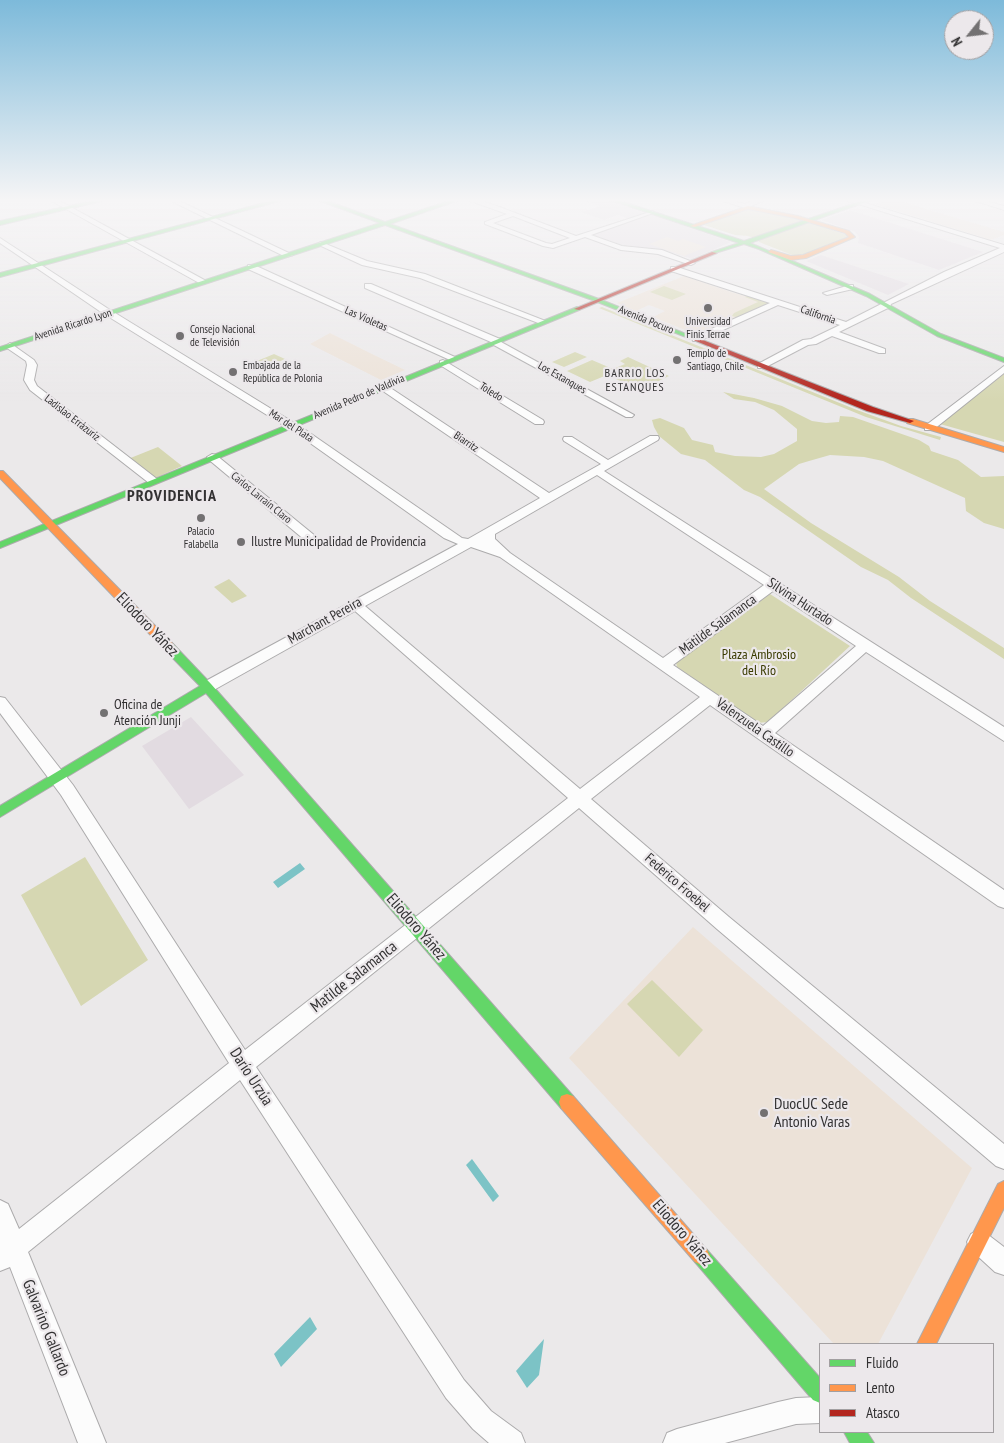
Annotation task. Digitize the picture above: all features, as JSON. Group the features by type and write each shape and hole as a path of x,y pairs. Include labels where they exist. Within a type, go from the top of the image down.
{"main road":[{"path":"2,274 33,266"},
{"name":"Avenida Pocuro","path":"504,266 597,300 870,409 1004,450"},
{"name":"Avenida Pedro de Valdivia","path":"0,545 682,266"},
{"path":"803,266 889,303 919,325 943,332 952,331 1004,352"},
{"path":"813,266 889,303 939,330 1004,360"},
{"name":"Avenida Ricardo Lyon","path":"5,347 251,267"},
{"name":"Eliodoro Yáñez","path":"0,473 207,687 819,1392"},
{"name":"Marchant Pereira","path":"0,812 207,687"},
{"path":"927,1343 1004,1190"},
{"path":"855,1433 864,1443"}],"street":[{"name":"Mar del Plata","path":"40,266 109,313 291,426 448,535 468,543"},
{"path":"175,266 204,282"},
{"path":"380,266 422,276 544,322"},
{"path":"761,366 806,342 813,342 833,333 963,266"},
{"name":"Las Violetas","path":"251,267 448,361"},
{"name":"California","path":"674,269 732,290 778,302 848,325"},
{"name":"Los Estanques","path":"368,286 496,341 629,415"},
{"path":"827,293 850,287"},
{"path":"696,340 778,302"},
{"path":"875,312 888,312 919,325"},
{"name":"California","path":"833,333 882,351"},
{"name":"Ladislao Errázuriz","path":"5,347 29,358 32,362 28,380 33,388 153,481"},
{"name":"Toledo","path":"448,361 539,422"},
{"path":"928,428 1004,369"},
{"name":"Biarritz","path":"384,387 548,498"},
{"name":"Marchant Pereira","path":"207,687 489,532 654,438"},
{"path":"568,439 608,464"},
{"name":"Carlos Larraín Claro","path":"212,457 310,538"},
{"name":"Silvina Hurtado","path":"596,470 1004,735"},
{"name":"Valenzuela Castillo","path":"489,532 490,540 506,556 1004,900"},
{"name":"Valenzuela Castillo","path":"468,543 481,545 506,556"},
{"name":"Matilde Salamanca","path":"664,665 773,585"},
{"name":"Federico Froebel","path":"355,604 723,923 1004,1158"},
{"path":"764,734 866,645"},
{"name":"Matilde Salamanca","path":"7,1253 416,927 710,696"},
{"name":"Darío Urzúa","path":"0,702 57,776 455,1389 482,1420 511,1443"},
{"name":"Galvarino Gallardo","path":"0,1212 7,1253 92,1443"},
{"path":"979,1242 1004,1263"},
{"path":"677,1443 787,1413 819,1410"}],"shaded area":[{"path":"819,266 855,266 909,284 888,295"},
{"path":"928,266 948,266 939,270"},
{"name":"Universidad Finis Terrae","path":"684,276 771,303 700,336 653,317 665,311 649,305 636,311 617,303"},
{"path":"330,333 405,370 381,380 310,344"},
{"path":"191,717 244,775 189,809 142,746"},
{"name":"DuocUC Sede Antonio Varas","path":"693,927 972,1168 879,1343 833,1343 569,1058"}],"green space":[{"path":"664,286 686,294 672,300 650,292"},
{"path":"745,297 771,303 739,318 732,316 734,313 758,302"},
{"path":"602,307 857,410 901,426 941,437 940,440 866,417 599,308"},
{"path":"575,352 587,357 564,367 552,362"},
{"path":"274,354 285,359 263,369 252,363"},
{"path":"628,357 669,376 640,390 607,375 590,382 567,371 592,360 613,369 625,364 620,361"},
{"path":"1004,373 1004,442 940,424"},
{"path":"723,392 782,406 812,421 839,422 840,416 853,417 919,440 929,446 931,451 958,460 981,477 1004,476 1004,529 984,523 966,511 965,498 883,461 864,457 830,455 799,464 764,489 811,523 899,577 930,601 1004,648 1004,659 911,598 888,580 861,567 760,497 744,490 705,460 681,454 659,436 652,420 660,418 684,428 692,440 713,445 715,452 735,456 761,457 774,454 797,441 797,429 774,410 755,402 734,399"},
{"path":"158,447 182,466 153,479 128,459"},
{"path":"229,579 247,596 232,603 214,587"},
{"name":"Plaza Ambrosio del Río","path":"770,594 850,646 768,722 757,723 677,667 676,662"},
{"path":"85,857 148,960 81,1006 21,895"},
{"path":"652,980 703,1030 679,1057 627,1004"}],"water":[{"path":"300,863 305,869 278,888 273,882"},
{"path":"472,1159 499,1196 493,1202 466,1165"},
{"path":"310,1317 317,1329 281,1367 274,1354"},
{"path":"544,1339 539,1375 527,1388 516,1371"}],"traffic: fast":[{"path":"0,275 32,266"},
{"path":"0,349 253,266"},
{"path":"504,266 597,300 693,338"},
{"path":"803,266 868,295 939,335 1004,360"},
{"path":"0,545 577,309"},
{"path":"169,647 207,687 567,1102"},
{"path":"0,812 207,687"},
{"path":"701,1256 819,1392"},
{"path":"855,1433 864,1443"}],"traffic: slow":[{"path":"910,421 1004,450"},
{"path":"0,473 169,647"},
{"path":"567,1102 701,1256"},
{"path":"927,1343 1004,1190"}],"traffic: jam":[{"path":"577,309 681,266"},
{"path":"693,338 870,409 910,421"}],"place":[{"name":"Universidad Finis Terrae","path":"708,308"},
{"name":"Consejo Nacional de Televisión","path":"180,336"},
{"name":"Templo de Santiago, Chile","path":"677,360"},
{"name":"Embajada de la República de Polonia","path":"233,372"},
{"name":"Palacio Falabella","path":"201,518"},
{"name":"Ilustre Municipalidad de Providencia","path":"241,542"},
{"name":"Oficina de Atención Junji","path":"104,713"},
{"name":"DuocUC Sede Antonio Varas","path":"764,1113"}],"district":[{"name":"BARRIO LOS ESTANQUES","path":"635,381"},
{"name":"PROVIDENCIA","path":"172,496"}]}
